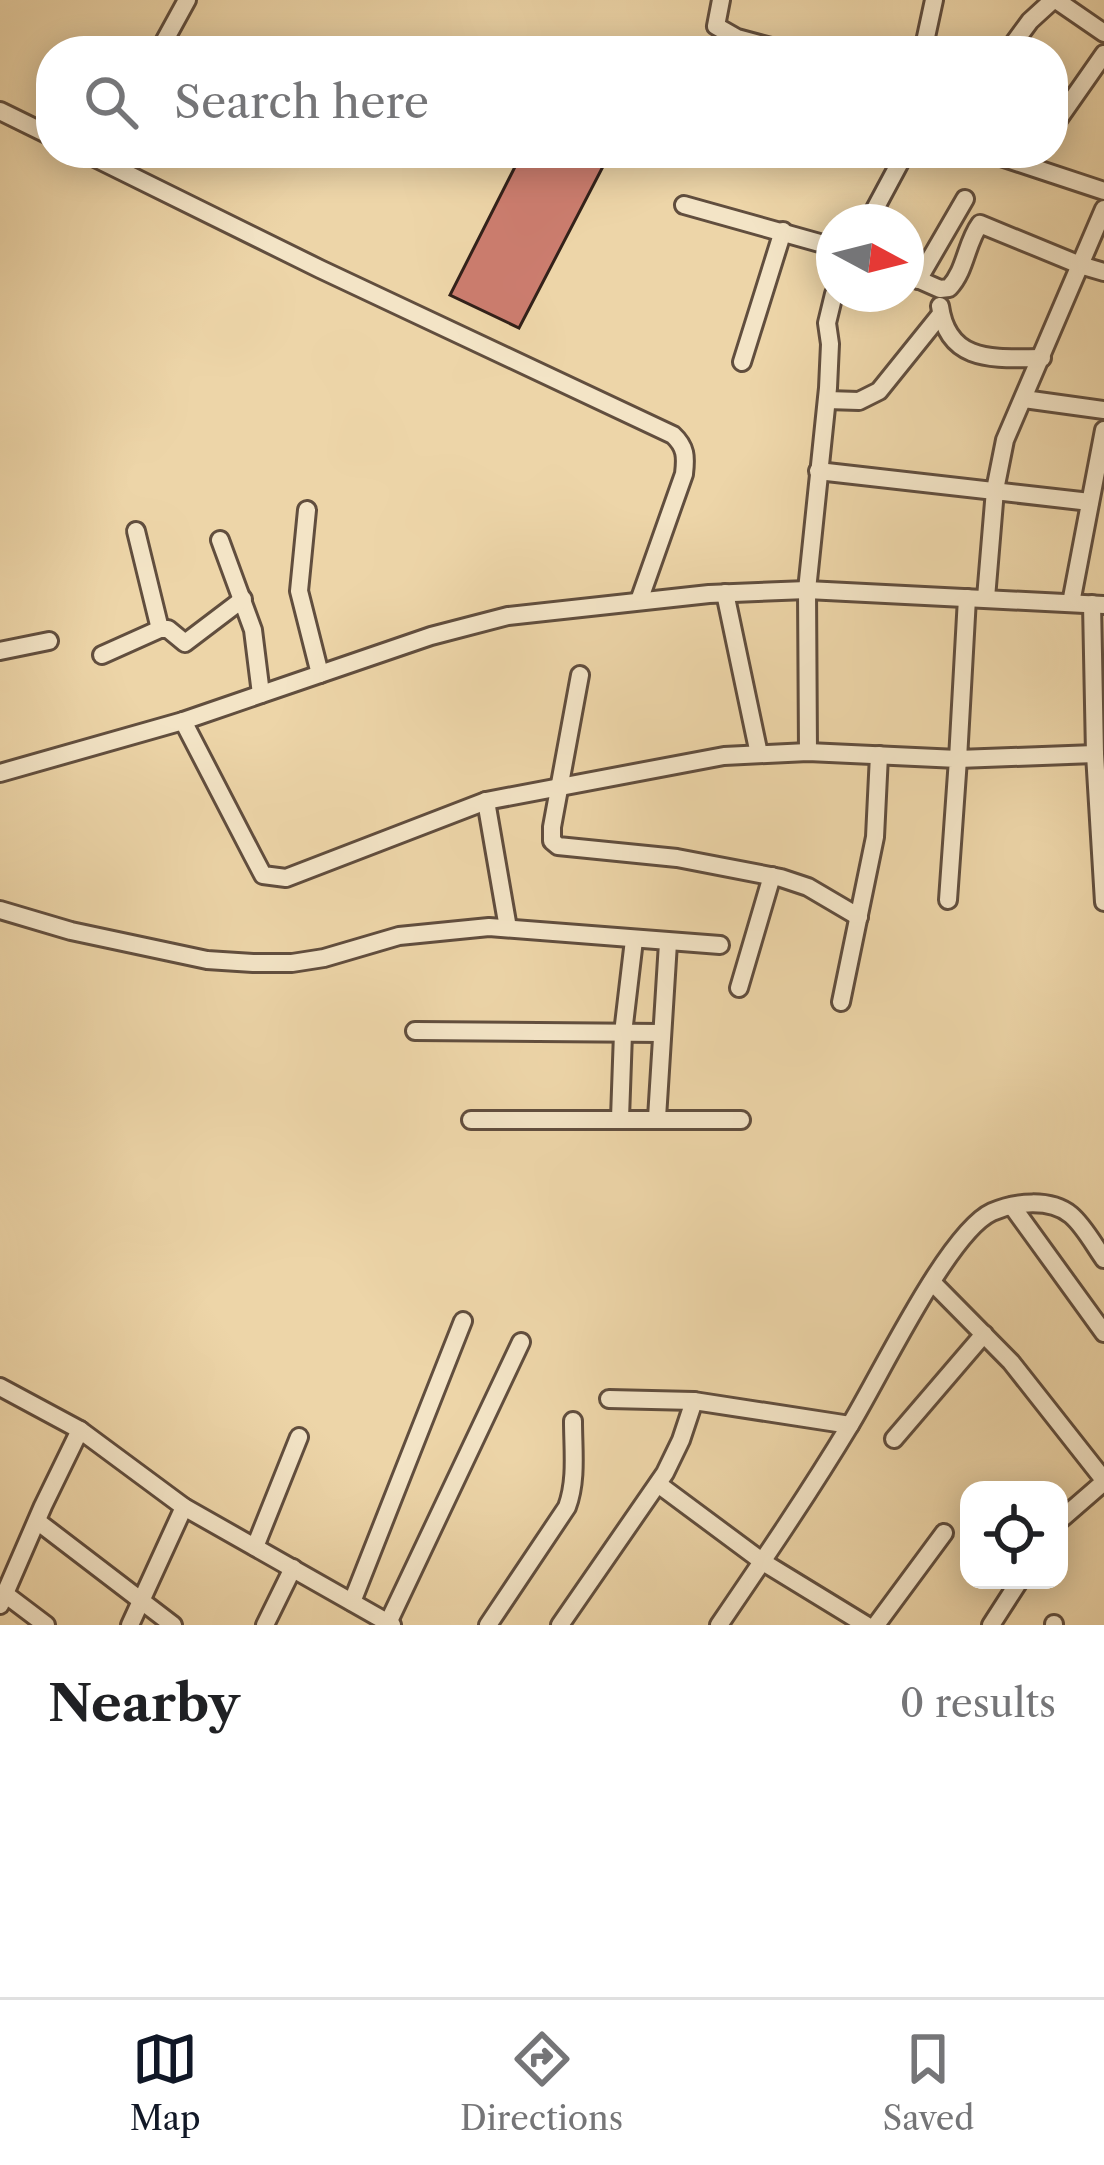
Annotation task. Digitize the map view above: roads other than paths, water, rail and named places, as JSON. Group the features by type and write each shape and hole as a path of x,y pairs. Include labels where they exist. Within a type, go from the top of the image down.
{"street":[{"path":"167,36 187,0"},
{"path":"721,0 716,26 734,36"},
{"path":"926,36 934,0"},
{"path":"1019,36 1055,0 1104,33"},
{"path":"1068,106 1104,55"},
{"path":"0,111 36,129"},
{"path":"121,168 320,269 673,435 686,455 684,474 639,601"},
{"path":"878,204 897,168"},
{"path":"1049,168 1104,191"},
{"path":"924,260 965,200"},
{"path":"684,206 816,241"},
{"path":"948,900 976,598 1005,440 1104,209"},
{"path":"924,282 940,289 956,281 980,224 1104,272"},
{"path":"742,362 783,231"},
{"path":"940,289 946,327 968,352 991,358 1042,358"},
{"path":"808,752 807,590 827,400 830,312"},
{"path":"827,400 859,401 879,391 941,314"},
{"path":"1024,399 1104,410"},
{"path":"1071,603 1104,430"},
{"path":"818,472 1090,502"},
{"path":"307,510 299,591 320,674"},
{"path":"136,531 160,628"},
{"path":"220,540 253,630 261,694"},
{"path":"0,773 183,721 470,624 508,616 725,593 807,590 1098,605 1104,902"},
{"path":"725,593 759,754"},
{"path":"102,656 160,628 185,643 243,599"},
{"path":"0,651 49,641"},
{"path":"580,675 552,841 558,846 676,858 772,876 808,887 859,917"},
{"path":"183,721 263,875 273,878 286,878 486,801 724,756 808,752 1098,763"},
{"path":"842,1002 874,837 879,755"},
{"path":"486,801 508,928"},
{"path":"739,988 772,876"},
{"path":"0,910 71,931 207,960 254,963 323,958 399,937 467,928 720,945"},
{"path":"620,1118 623,1033 634,940"},
{"path":"657,1118 668,943"},
{"path":"415,1031 661,1033"},
{"path":"471,1120 741,1120"},
{"path":"719,1625 850,1425 932,1282 975,1222 1012,1206 1042,1203 1072,1216 1104,1259"},
{"path":"1012,1206 1104,1334"},
{"path":"932,1282 1011,1362 1104,1481 1068,1514"},
{"path":"352,1602 463,1321"},
{"path":"894,1439 984,1334"},
{"path":"0,1387 80,1430 184,1507 390,1624 521,1342"},
{"path":"609,1399 694,1400 850,1425"},
{"path":"560,1625 658,1484 681,1440 694,1400"},
{"path":"488,1625 567,1508 574,1478 573,1421"},
{"path":"46,1625 2,1599 80,1430"},
{"path":"255,1547 299,1437"},
{"path":"658,1484 763,1562 866,1625"},
{"path":"130,1625 184,1507"},
{"path":"37,1521 173,1625"},
{"path":"876,1625 944,1533"},
{"path":"265,1625 292,1568"},
{"path":"991,1625 1013,1589"}]}
